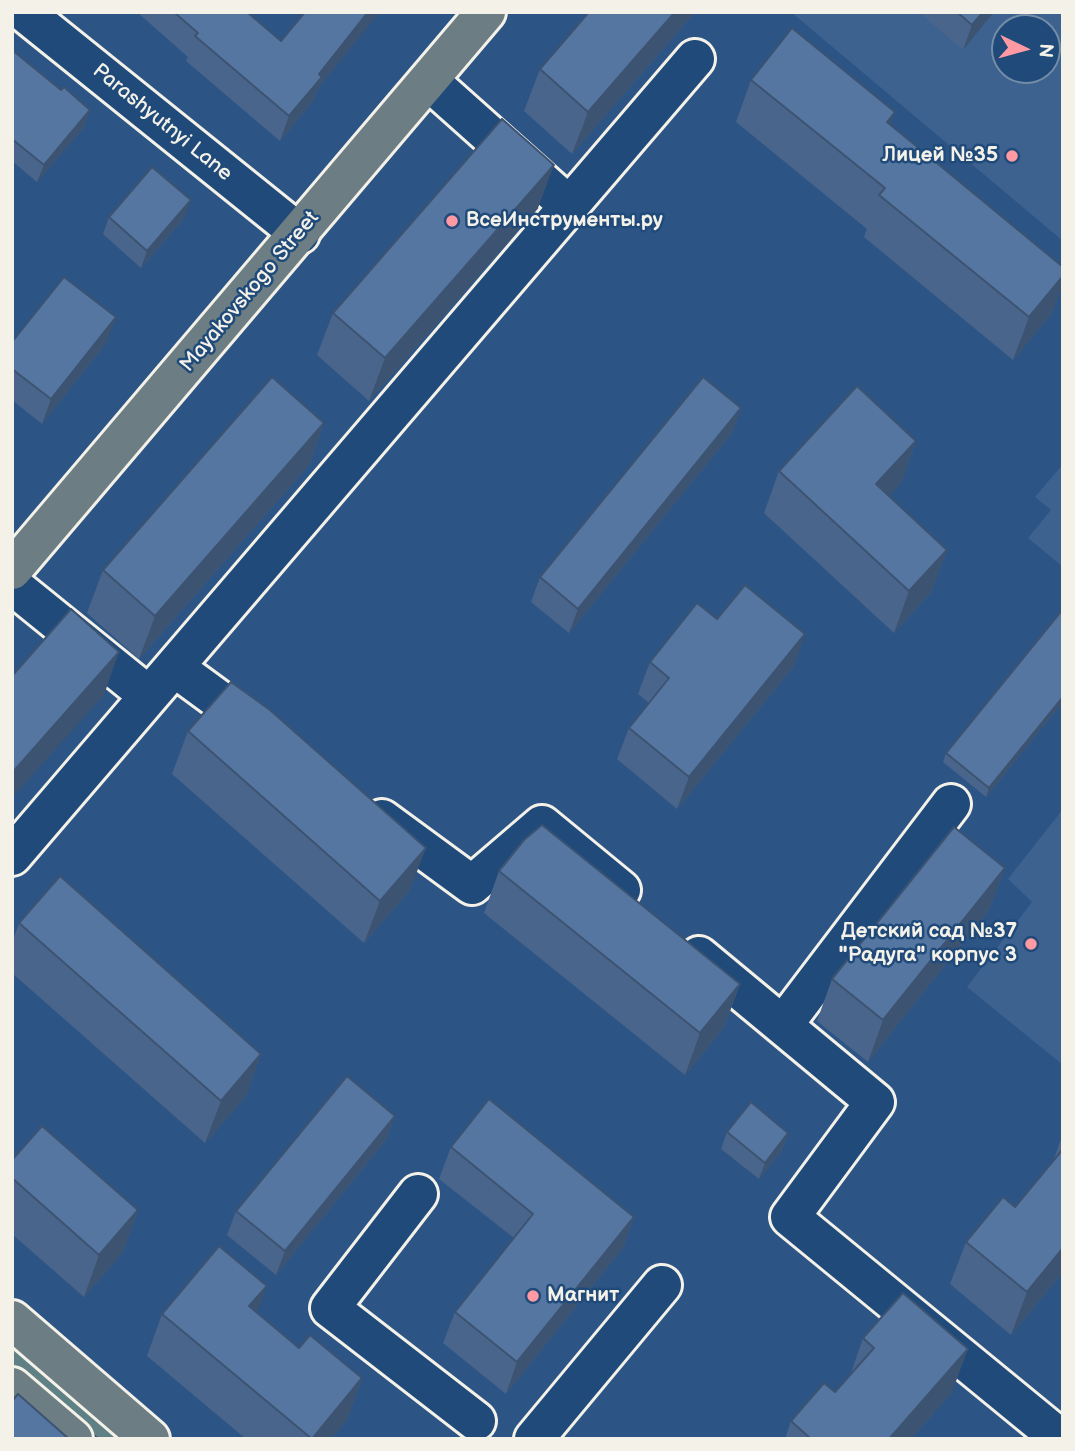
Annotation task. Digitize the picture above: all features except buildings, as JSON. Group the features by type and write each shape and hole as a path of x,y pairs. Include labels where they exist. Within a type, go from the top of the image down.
{"main road":[{"name":"Mayakovskogo Street","path":"12,570 486,12"},
{"path":"12,1320 150,1439"},
{"path":"12,1387 73,1439"}],"street":[{"name":"Parashyutnyi Lane","path":"24,12 300,234"},
{"path":"12,856 695,59"},
{"path":"429,81 568,205"},
{"path":"12,585 149,696"},
{"path":"174,667 284,748"},
{"path":"350,797 472,886 542,825 647,912"},
{"path":"783,1025 951,804"},
{"path":"678,938 875,1102 790,1217 1052,1429"},
{"path":"418,1194 330,1308 478,1433"},
{"path":"534,1439 662,1285"}],"shaded area":[{"name":"Лицей №35","path":"791,12 1063,12 1063,241"},
{"path":"1063,464 1063,567 1028,538 1051,510 1035,497"},
{"name":"Детский сад №37 \"Радуга\" корпус 3","path":"1063,809 1063,1065 967,987 1032,902 1008,879"}],"green space":[{"path":"12,1346 121,1439 100,1439 12,1364"}],"place":[{"name":"Лицей №35","path":"1012,156"},
{"name":"ВсеИнструменты.ру","path":"452,221"},
{"name":"Детский сад №37 \"Радуга\" корпус 3","path":"1031,944"},
{"name":"Магнит","path":"533,1296"}]}
